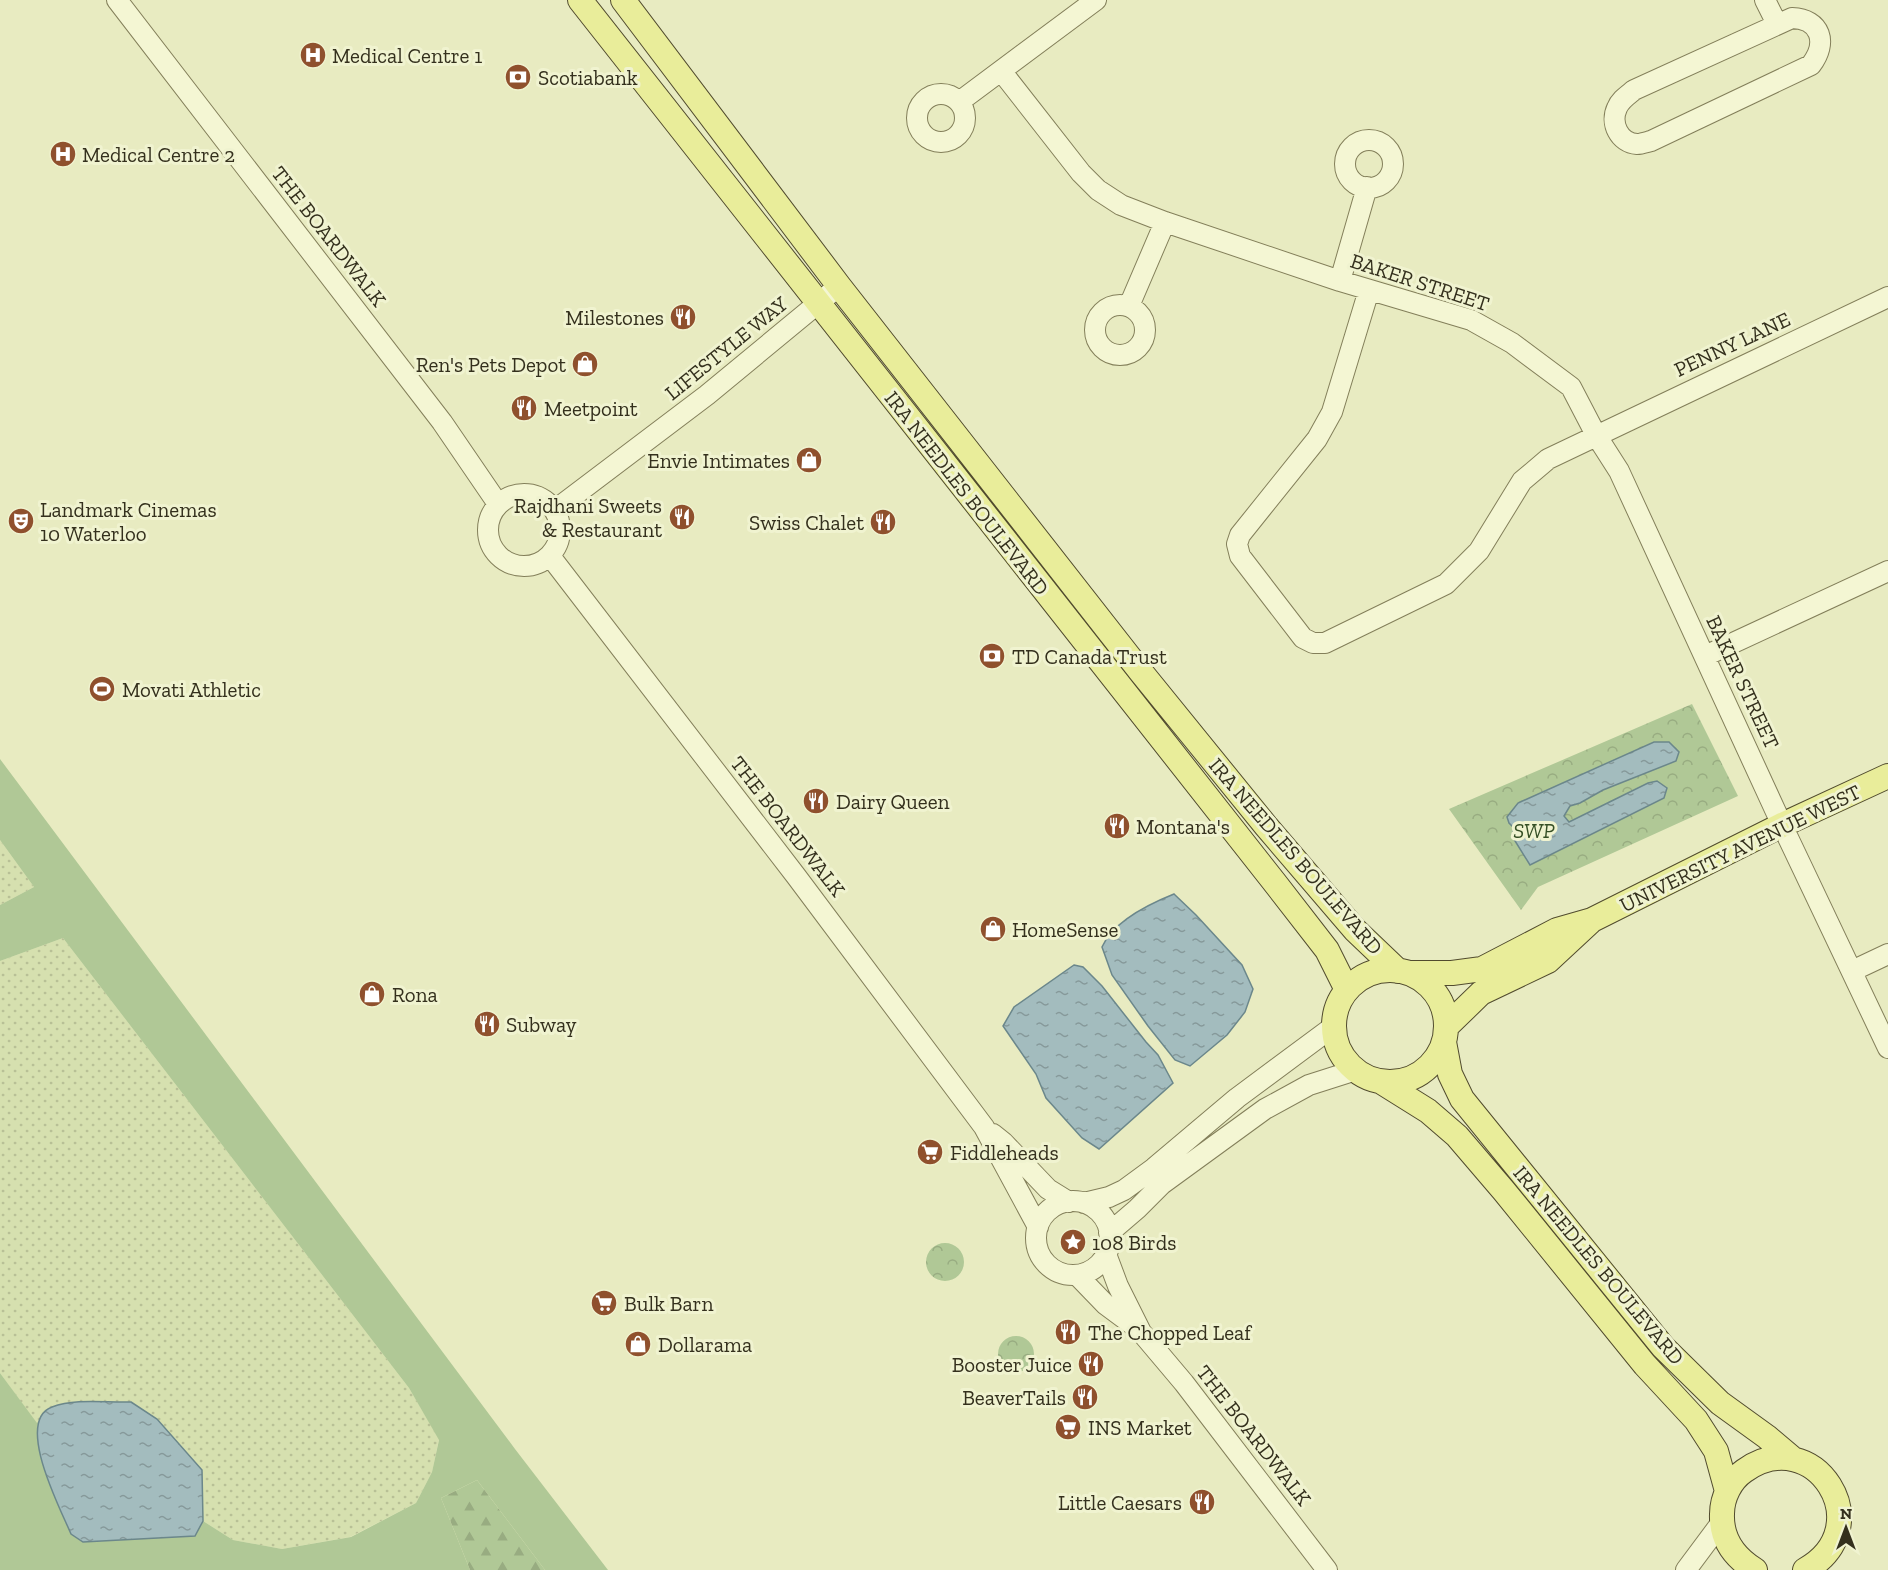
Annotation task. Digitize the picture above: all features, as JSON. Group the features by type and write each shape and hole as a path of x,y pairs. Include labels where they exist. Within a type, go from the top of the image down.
{"main road":[{"name":"IRA NEEDLES BOULEVARD","path":"580,0 1327,950 1347,990"},
{"name":"IRA NEEDLES BOULEVARD","path":"623,0 839,286 1141,672 1266,826 1355,930 1403,972"},
{"name":"UNIVERSITY AVENUE WEST","path":"1403,972 1452,973 1482,969 1557,930 1592,920 1782,825 1888,776"},
{"name":"UNIVERSITY AVENUE WEST","path":"1445,1035 1481,993 1548,961 1592,920"},
{"path":"1379,971 1403,972 1424,982 1436,994 1444,1010 1445,1035 1437,1056 1426,1069 1412,1077 1396,1081 1380,1081 1356,1070 1344,1058 1336,1043 1335,1013 1347,990 1361,978 1379,971"},
{"name":"IRA NEEDLES BOULEVARD","path":"1445,1035 1450,1074 1462,1099 1663,1347 1720,1402 1793,1459 1811,1466 1825,1478 1835,1494 1840,1513 1834,1560"},
{"name":"IRA NEEDLES BOULEVARD","path":"1380,1081 1428,1111 1456,1136 1504,1191 1645,1365 1696,1420 1716,1451 1726,1491"},
{"path":"1755,1570 1743,1563 1732,1552 1725,1539 1721,1523 1726,1491 1738,1475 1754,1464 1773,1458 1793,1459"},
{"path":"1805,1570 1817,1563 1834,1560"}],"street":[{"name":"THE BOARDWALK","path":"117,0 442,422 498,504"},
{"path":"959,102 1096,0"},
{"path":"1765,0 1777,24"},
{"path":"1792,18 1803,18 1814,26 1819,34 1820,43 1818,56 1810,65 1651,141 1638,144 1627,141 1617,133 1614,122 1616,108 1634,90 1777,24 1792,18"},
{"name":"BAKER STREET","path":"1002,72 1081,173 1098,190 1120,205 1340,281 1471,320 1512,343 1571,387 1596,435 1619,471 1782,825 1888,1048"},
{"path":"1340,281 1367,188"},
{"path":"1129,306 1165,222"},
{"name":"LIFESTYLE WAY","path":"555,510 707,395 839,286"},
{"name":"PENNY LANE","path":"1369,290 1332,412 1317,439 1240,535 1237,544 1240,556 1303,638 1312,643 1325,643 1446,584 1479,551 1522,481 1548,459 1888,297"},
{"path":"528,493 542,498 555,510 561,530 558,543 550,556 536,564 521,566 507,562 496,553 489,539 488,528 491,514 498,504 514,495 528,493"},
{"name":"THE BOARDWALK","path":"550,556 796,876 984,1127 1038,1227"},
{"path":"1705,656 1888,570"},
{"path":"1852,972 1888,954"},
{"path":"1077,1203 1102,1216 1109,1233 1108,1247 1099,1264 1090,1271 1077,1275 1059,1273 1042,1259 1037,1249 1038,1227 1049,1210 1062,1203 1077,1203 1109,1197 1125,1190 1237,1098 1334,1026"},
{"path":"1109,1233 1162,1184 1264,1109 1310,1085 1356,1070"},
{"name":"THE BOARDWALK","path":"984,1127 1003,1142 1048,1189 1077,1203"},
{"name":"THE BOARDWALK","path":"1106,1254 1118,1286 1141,1332"},
{"name":"THE BOARDWALK","path":"1077,1275 1106,1305 1141,1332 1184,1383 1327,1570"},
{"path":"1686,1570 1721,1523"}],"green space":[{"name":"SWP","path":"1692,704 1738,796 1538,887 1521,910 1449,809"},
{"path":"0,759 515,1449 608,1570 545,1570 477,1480 441,1498 470,1570 0,1570 0,1373 37,1423 49,1408 66,1403 131,1402 157,1419 202,1470 203,1521 233,1540 282,1549 351,1537 416,1503 432,1472 439,1440 409,1388 63,938 0,961 0,905 34,887 0,840"},
{"path":"0,840 34,887 0,905"},
{"path":"63,938 409,1388 439,1439 432,1472 416,1503 350,1537 282,1549 233,1540 203,1521 202,1470 157,1419 131,1402 66,1403 49,1408 37,1424 0,1373 0,961"},
{"path":"945,1243 958,1249 964,1262 958,1275 945,1281 932,1275 926,1262 932,1249"},
{"path":"1016,1336 1029,1341 1034,1354 1029,1367 1016,1372 1003,1367 998,1354 1003,1341"},
{"path":"477,1480 545,1570 470,1570 441,1498"}],"water":[{"path":"1654,742 1669,742 1679,752 1676,761 1603,790 1570,806 1564,816 1569,822 1648,783 1657,781 1667,788 1664,798 1530,865 1512,836 1514,828 1507,817 1518,803"},
{"path":"1174,894 1242,965 1253,989 1245,1012 1227,1035 1190,1066 1175,1060 1148,1026 1112,975 1102,947 1107,938 1123,922"},
{"path":"1074,965 1083,967 1102,986 1158,1055 1173,1083 1099,1149 1082,1138 1046,1098 1036,1074 1003,1026 1014,1007"},
{"path":"131,1402 157,1419 202,1470 203,1521 195,1536 83,1542 71,1534 44,1467 39,1447 38,1429 41,1415 61,1404"}],"place":[{"name":"Medical Centre 1","path":"313,55"},
{"name":"Scotiabank","path":"518,77"},
{"name":"Medical Centre 2","path":"63,154"},
{"name":"Milestones","path":"683,317"},
{"name":"Ren's Pets Depot","path":"585,364"},
{"name":"Meetpoint","path":"524,408"},
{"name":"Envie Intimates","path":"809,460"},
{"name":"Rajdhani Sweets & Restaurant","path":"682,517"},
{"name":"Landmark Cinemas 10 Waterloo","path":"21,521"},
{"name":"Swiss Chalet","path":"883,522"},
{"name":"TD Canada Trust","path":"992,656"},
{"name":"Movati Athletic","path":"102,689"},
{"name":"Dairy Queen","path":"816,801"},
{"name":"Montana's","path":"1117,826"},
{"name":"HomeSense","path":"993,929"},
{"name":"Rona","path":"372,994"},
{"name":"Subway","path":"487,1024"},
{"name":"Fiddleheads","path":"930,1152"},
{"name":"108 Birds","path":"1073,1242"},
{"name":"Bulk Barn","path":"604,1303"},
{"name":"The Chopped Leaf","path":"1068,1332"},
{"name":"Dollarama","path":"638,1344"},
{"name":"Booster Juice","path":"1091,1364"},
{"name":"BeaverTails","path":"1085,1397"},
{"name":"INS Market","path":"1068,1427"},
{"name":"Little Caesars","path":"1202,1502"}]}
